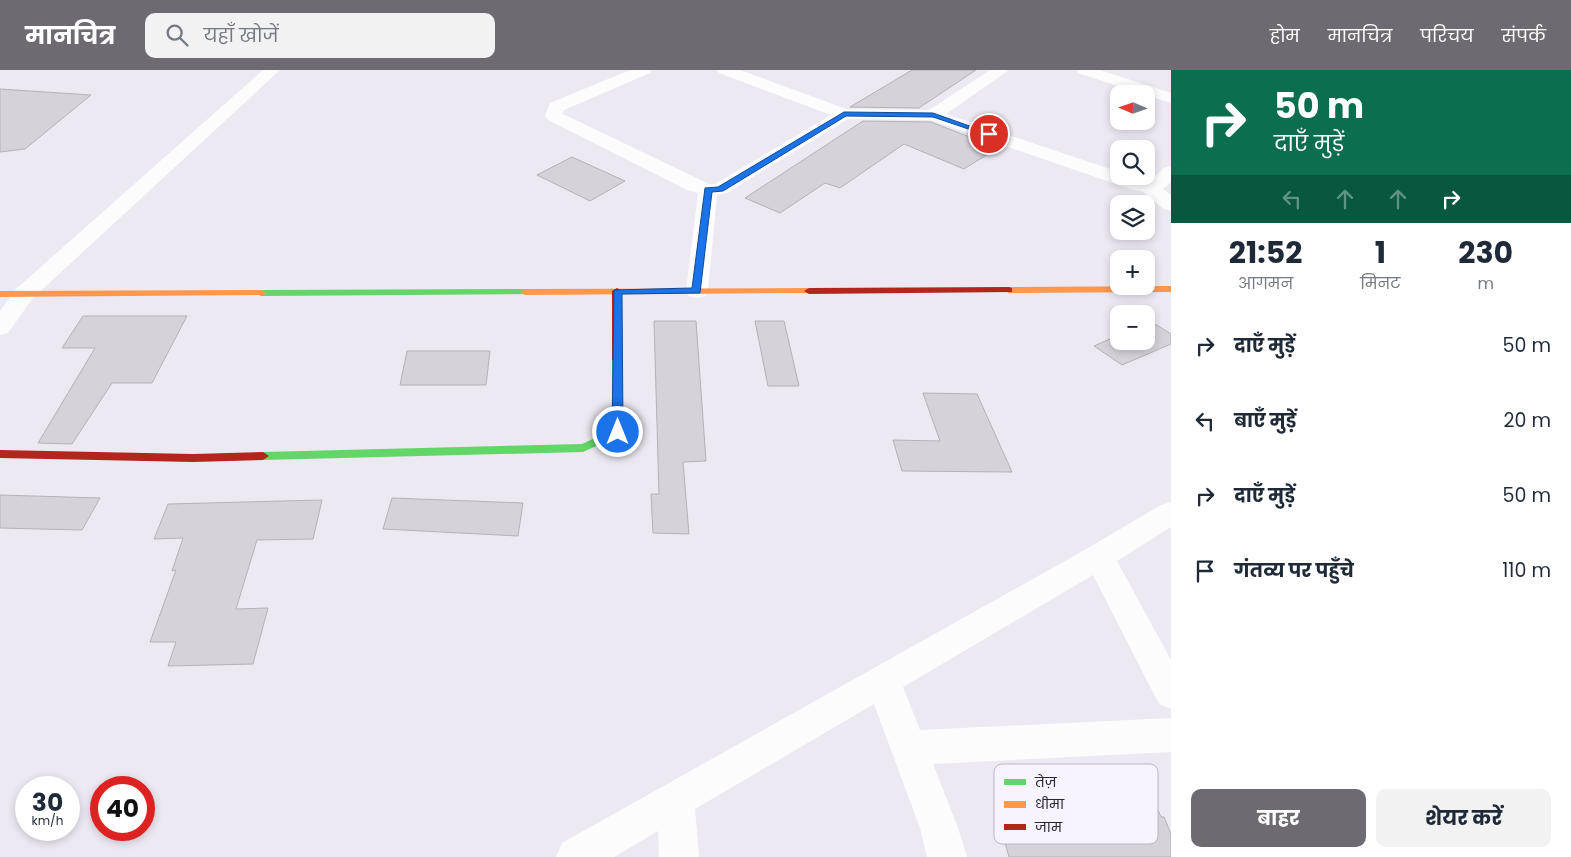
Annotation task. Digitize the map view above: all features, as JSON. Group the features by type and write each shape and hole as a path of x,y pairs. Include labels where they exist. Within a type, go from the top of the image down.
{"street":[{"path":"0,328 24,294 272,70"},
{"path":"644,70 556,107 554,116 694,186 708,190 720,189 844,114"},
{"path":"725,70 844,114 933,115 1110,176"},
{"path":"933,115 1001,70"},
{"path":"1084,70 1171,98"},
{"path":"1155,184 1158,184 1171,172"},
{"path":"1146,185 1171,204"},
{"path":"697,291 708,190"},
{"path":"0,294 1171,289"},
{"path":"0,454 193,458 583,448 618,432 617,292"},
{"path":"576,857 1099,557 1171,513"},
{"path":"1099,557 1171,693"},
{"path":"883,681 939,828 948,857"},
{"path":"908,748 1171,735"},
{"path":"675,800 679,857"}],"building":[{"path":"912,70 976,70 919,108 850,107"},
{"path":"0,89 91,95 25,149 0,152"},
{"path":"863,121 931,122 998,148 964,169 904,144 840,188 825,183 780,213 745,198"},
{"path":"572,157 625,181 590,201 537,175"},
{"path":"83,316 187,316 152,383 112,383 72,444 38,443 95,348 62,348"},
{"path":"654,321 696,321 706,461 683,462 689,534 653,533 651,494 659,494"},
{"path":"755,321 784,321 799,386 768,386"},
{"path":"1155,324 1171,334 1171,344 1122,365 1094,346 1110,339 1110,350 1155,350"},
{"path":"407,351 490,351 486,385 400,385"},
{"path":"923,393 977,394 1012,472 902,471 893,440 940,441"},
{"path":"0,495 100,498 82,530 0,528"},
{"path":"392,498 523,503 518,536 383,529"},
{"path":"322,500 313,539 257,540 236,609 268,608 253,664 168,666 176,642 150,642 176,570 172,571 183,538 154,539 168,504"},
{"path":"1158,810 1161,817 1164,817 1171,834 1171,857 1009,857 1005,844 1158,844"}],"traffic: fast":[{"path":"261,293 525,292"},
{"path":"263,456 583,448 617,432 617,360"}],"traffic: slow":[{"path":"1009,290 1171,289"},
{"path":"525,292 809,291"},
{"path":"0,294 261,293"}],"traffic: jam":[{"path":"809,291 1009,290"},
{"path":"617,291 617,360"},
{"path":"0,454 193,458 263,456"}],"route":[{"path":"618,432 617,292 697,291 708,190 720,189 844,114 933,115 989,134"}]}
